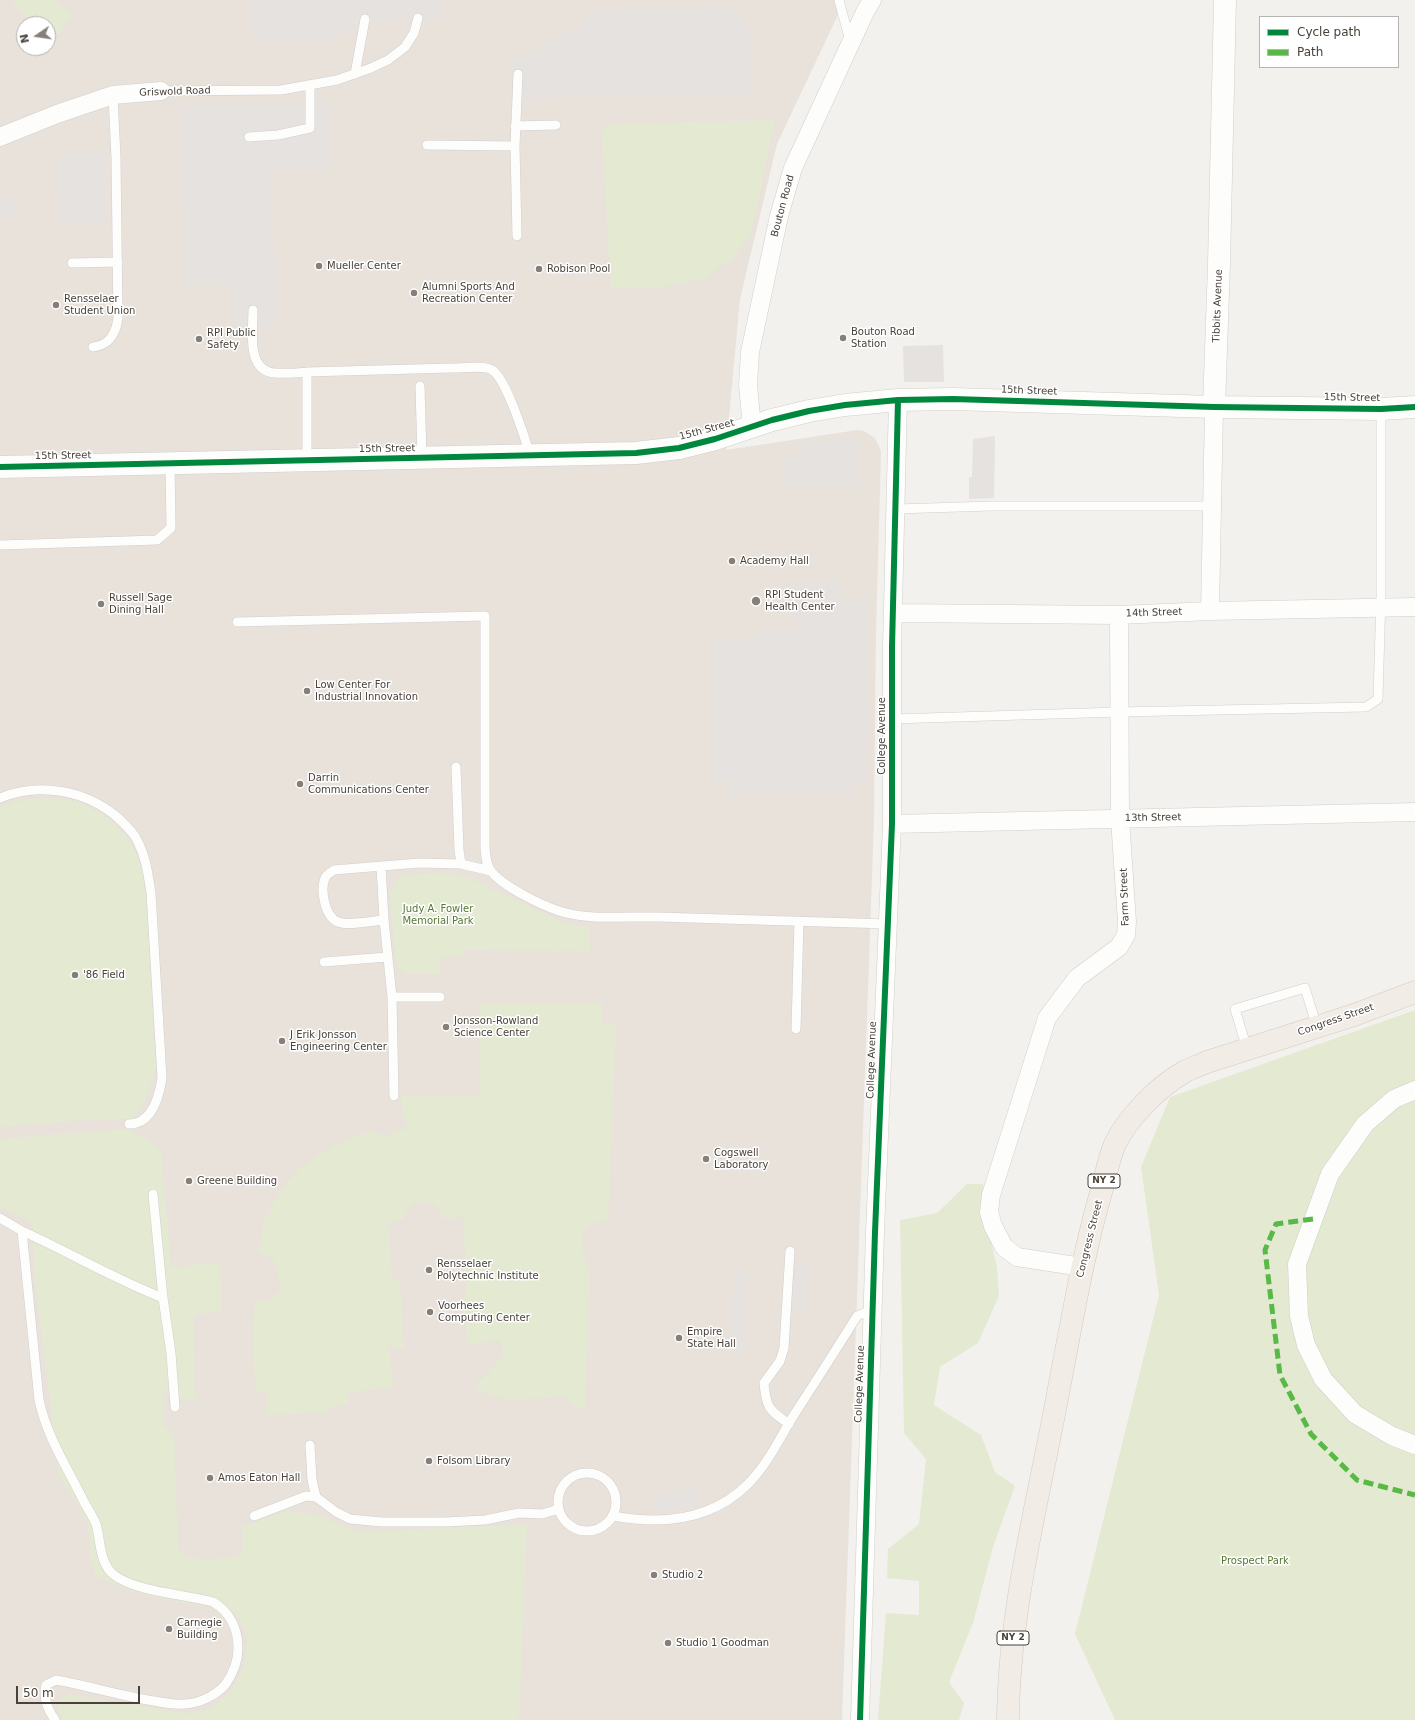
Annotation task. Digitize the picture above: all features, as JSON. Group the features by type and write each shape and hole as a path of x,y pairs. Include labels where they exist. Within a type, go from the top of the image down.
{"main road":[{"name":"Congress Street","path":"1008,1720 1009,1673 1016,1606 1025,1557 1059,1391 1082,1267 1095,1212 1116,1144 1137,1111 1183,1072 1207,1062 1354,1015 1415,992"}],"street":[{"name":"Bouton Road","path":"752,427 748,386 750,352 779,216 793,168 872,0"},
{"name":"Tibbits Avenue","path":"1210,611 1225,0"},
{"name":"Griswold Road","path":"0,136 57,114 113,95 161,91"},
{"name":"15th Street","path":"0,467 530,456 636,452 679,448 715,440 772,420 809,411 845,405 898,400 953,399 1381,409 1415,407"},
{"name":"College Avenue","path":"860,1720 873,1309 892,824 893,613 898,400"},
{"name":"14th Street","path":"893,613 1119,615 1210,611 1415,607"},
{"name":"Farm Street","path":"1082,1267 1017,1257 1004,1247 995,1233 989,1212 991,1195 1047,1018 1077,978 1119,947 1126,935 1127,922 1120,819 1119,615"},
{"name":"13th Street","path":"892,824 1415,812"},
{"path":"1415,1090 1394,1100 1365,1124 1330,1174 1297,1264 1299,1316 1302,1330 1306,1345 1323,1379 1355,1414 1392,1436 1415,1445"}],"lane":[{"path":"839,0 851,42"},
{"name":"Griswold Road","path":"161,91 281,90 337,80 388,60 405,47 414,34 418,18"},
{"path":"355,74 364,19"},
{"path":"517,236 515,126 518,74"},
{"path":"249,136 278,135 310,128 310,85"},
{"path":"93,347 105,344 112,338 117,330 119,299 113,95"},
{"path":"515,126 556,125"},
{"path":"427,145 515,146"},
{"path":"72,263 118,262"},
{"path":"253,310 253,352 255,361 260,367 274,373 482,368 492,370 499,378 507,394 530,456"},
{"path":"307,372 307,460"},
{"path":"420,386 422,458"},
{"path":"892,719 1119,712 1366,707 1378,699 1381,409"},
{"path":"0,545 157,540 171,528 170,463"},
{"path":"896,509 991,506 1212,506"},
{"path":"236,622 485,616 485,848 487,862 491,871"},
{"path":"456,767 459,850 462,864"},
{"path":"0,798 9,794 40,789 59,790 83,797 110,811 125,824 137,838 148,870 151,893 162,1078 160,1089 150,1113 145,1120 137,1124 128,1124"},
{"path":"384,920 350,923 338,922 330,917 326,910 323,888 325,878 334,870 419,864 462,864 491,871 529,898 559,911 578,915 598,917 658,917 888,924"},
{"path":"381,866 384,920 392,997 394,1096"},
{"path":"796,1028 799,921"},
{"path":"324,962 388,957"},
{"path":"1247,1050 1235,1009 1305,988 1317,1027"},
{"path":"392,997 440,997"},
{"path":"153,1194 163,1298 171,1353 175,1407"},
{"path":"0,1218 22,1231 52,1244 109,1274 163,1298"},
{"path":"22,1231 38,1393 42,1415 52,1442 96,1524 105,1563 108,1569 114,1575 136,1586 202,1599 213,1602 222,1607 234,1625 238,1649 234,1670 228,1681 219,1691 195,1703 176,1705 118,1695 67,1682 56,1680 50,1682 46,1685 44,1696 47,1706 55,1720"},
{"path":"789,1424 771,1411 765,1399 764,1383 780,1361 784,1348 790,1251"},
{"path":"613,1516 644,1521 662,1521 698,1514 721,1504 734,1496 749,1483 773,1451 857,1316 873,1309"},
{"path":"310,1445 312,1480 316,1497"},
{"path":"590,1473 602,1477 611,1486 616,1498 613,1516 600,1528 589,1531 582,1531 570,1525 559,1509 560,1495 566,1483 576,1475 590,1473"},
{"path":"254,1516 306,1496 316,1497 342,1516 382,1522 409,1523 485,1520 519,1513 542,1514 559,1509"}],"shaded area":[{"name":"Rensselaer Polytechnic Institute","path":"0,0 845,0 777,144 740,299 726,450 857,430 864,431 875,438 881,451 876,634 874,820 842,1720 0,1720"},
{"path":"252,0 442,0 442,19 370,20 330,41 253,42"},
{"path":"728,6 750,29 751,93 510,99 509,65 586,22 586,13"},
{"path":"328,103 329,169 272,170 276,327 232,328 231,284 185,285 181,107"},
{"path":"104,152 105,223 60,224 58,154"},
{"path":"18,195 17,219 0,219 0,196"},
{"path":"943,345 944,382 904,382 903,346"},
{"path":"995,436 994,498 969,499 969,477 972,477 973,439"},
{"path":"857,440 857,486 783,488 782,458 803,457 802,441"},
{"path":"796,581 840,581 840,600 866,600 867,781 851,781 851,796 729,796 729,780 712,779 712,642 756,642 756,630 796,630"},
{"path":"795,1262 809,1263 806,1309 792,1308"},
{"path":"734,1270 748,1271 745,1353 730,1353"},
{"path":"694,1487 702,1502 678,1510 654,1511 654,1493 678,1492"}],"green space":[{"path":"17,0 55,0 73,15 56,36 56,16 26,16 13,6"},
{"path":"774,120 760,193 750,235 732,259 701,279 657,288 611,288 602,132 609,124"},
{"name":"'86 Field","path":"48,798 70,800 80,803 101,814 120,829 134,848 138,858 146,897 156,1069 145,1100 140,1110 132,1119 96,1119 0,1127 0,807 28,799"},
{"name":"Judy A. Fowler Memorial Park","path":"448,873 466,877 565,924 589,928 590,951 463,950 463,956 440,957 440,974 404,974 399,968 395,956 390,894 396,881 405,875"},
{"path":"480,1004 602,1004 602,1023 616,1024 608,1222 594,1223 583,1232 583,1253 587,1265 590,1266 585,1410 563,1397 507,1400 474,1388 504,1355 500,1340 468,1345 464,1308 467,1274 463,1216 445,1219 438,1208 427,1201 411,1206 403,1220 388,1222 392,1281 400,1279 404,1349 389,1345 393,1388 347,1392 348,1404 334,1406 324,1413 264,1415 269,1403 268,1396 262,1391 256,1391 253,1347 255,1300 270,1302 282,1288 273,1258 258,1251 264,1221 283,1187 301,1167 335,1145 372,1130 385,1137 409,1127 404,1118 401,1095 480,1095"},
{"name":"Prospect Park","path":"1415,1010 1415,1720 1115,1720 1075,1634 1159,1295 1141,1167 1170,1097"},
{"path":"127,1129 161,1149 171,1267 220,1263 222,1312 193,1314 195,1399 181,1400 177,1393 164,1392 164,1425 174,1437 178,1549 187,1558 238,1558 243,1550 243,1527 284,1511 317,1515 357,1532 527,1525 519,1720 63,1720 59,1712 58,1705 61,1699 69,1695 189,1714 206,1710 215,1705 233,1688 244,1665 247,1652 247,1640 244,1628 238,1617 227,1606 213,1598 203,1593 201,1606 173,1601 146,1595 121,1587 95,1575 89,1553 91,1547 87,1522 59,1474 33,1260 33,1226 27,1219 0,1206 0,1139"},
{"path":"967,1184 983,1184 984,1210 997,1267 999,1296 978,1343 940,1367 934,1405 981,1435 995,1472 1015,1486 993,1547 973,1623 949,1682 964,1703 959,1720 878,1720 886,1613 919,1615 919,1581 887,1578 888,1549 919,1524 926,1459 904,1433 900,1220 937,1213"}],"marked path":[{"path":"1313,1219 1276,1224 1265,1250 1280,1375 1311,1434 1357,1480 1415,1495"}],"cycle path":[{"path":"0,467 636,453 679,448 715,439 772,420 809,411 845,405 898,400 953,399 1214,407 1381,409 1415,407"},
{"path":"860,1720 875,1232 892,824 892,647 898,400"}],"place":[{"name":"Mueller Center","path":"319,266"},
{"name":"Robison Pool","path":"539,269"},
{"name":"Alumni Sports And Recreation Center","path":"414,293"},
{"name":"Rensselaer Student Union","path":"56,305"},
{"name":"Bouton Road Station","path":"843,338"},
{"name":"RPI Public Safety","path":"199,339"},
{"name":"Academy Hall","path":"732,561"},
{"name":"RPI Student Health Center","path":"756,601"},
{"name":"Russell Sage Dining Hall","path":"101,604"},
{"name":"Low Center For Industrial Innovation","path":"307,691"},
{"name":"Darrin Communications Center","path":"300,784"},
{"name":"'86 Field","path":"75,975"},
{"name":"Jonsson-Rowland Science Center","path":"446,1027"},
{"name":"J Erik Jonsson Engineering Center","path":"282,1041"},
{"name":"Cogswell Laboratory","path":"706,1159"},
{"name":"Greene Building","path":"189,1181"},
{"name":"Rensselaer Polytechnic Institute","path":"429,1270"},
{"name":"Voorhees Computing Center","path":"430,1312"},
{"name":"Empire State Hall","path":"679,1338"},
{"name":"Folsom Library","path":"429,1461"},
{"name":"Amos Eaton Hall","path":"210,1478"},
{"name":"Studio 2","path":"654,1575"},
{"name":"Carnegie Building","path":"169,1629"},
{"name":"Studio 1 Goodman","path":"668,1643"}]}
